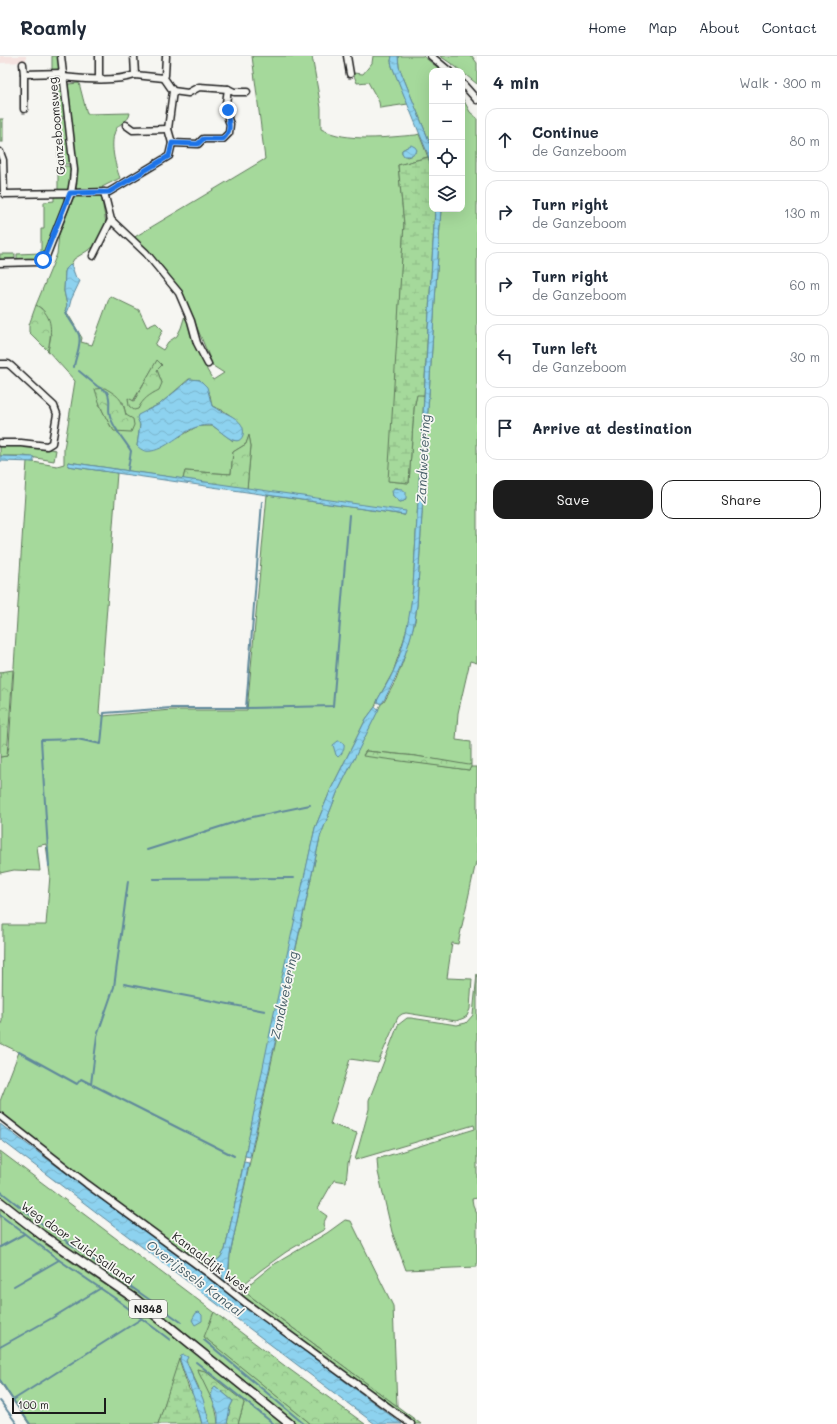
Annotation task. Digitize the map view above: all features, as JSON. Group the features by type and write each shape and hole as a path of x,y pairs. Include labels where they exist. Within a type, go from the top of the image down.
{"main road":[{"name":"Weg door Zuid-Salland","path":"0,1202 42,1235 134,1298 290,1424"}],"street":[{"name":"Ganzeboomsweg","path":"0,263 38,262 43,260 46,256 70,193 74,170 61,56"},
{"path":"99,56 99,79"},
{"path":"134,56 135,75"},
{"path":"164,78 166,75 166,56"},
{"path":"348,56 350,74"},
{"path":"431,56 445,68"},
{"path":"23,64 24,109"},
{"path":"0,152 4,160 4,194 109,192 169,156 172,143 168,129 173,91 164,78 135,75 128,78 99,79 64,75 24,74"},
{"path":"465,86 477,100"},
{"path":"173,91 188,93 199,87 228,89 234,92 247,92"},
{"path":"172,143 198,144 203,139 223,139 229,133 230,124 226,103 228,89"},
{"path":"126,125 133,130 168,129"},
{"path":"104,192 111,220 146,253 179,293 191,321 197,343 208,364"},
{"path":"93,256 111,220"},
{"path":"0,364 8,364 11,366 54,406 57,414 52,443 50,445 0,443"},
{"name":"Kanaaldijk West","path":"0,1116 87,1184 213,1276 253,1309 411,1424"}],"shaded area":[{"path":"0,56 26,56 26,62 0,63"}],"green space":[{"path":"52,56 58,56 60,69 52,70"},
{"path":"252,56 312,56 321,108 321,129 331,133 355,138 380,138 419,134 428,157 398,165 404,224 389,481 409,483 414,408 417,394 424,395 410,616 393,672 375,707 366,719 331,789 315,828 225,1250 220,1258 209,1266 209,1270 143,1222 0,1113 0,1101 19,1052 0,1043 0,1027 2,1021 3,925 46,925 50,875 46,844 37,846 40,871 14,870 0,873 0,757 7,756 9,746 27,461 57,466 64,464 64,449 75,381 48,351 51,335 42,309 36,305 57,254 59,234 74,196 82,197 101,195 106,223 95,246 74,259 65,272 64,291 67,305 65,311 82,338 81,342 92,345 110,296 139,310 147,327 156,323 163,330 155,345 163,350 168,342 177,336 186,312 205,358 207,370 213,380 224,373 213,366 181,289 133,238 265,159","holes":["409,146 412,155 407,157 402,153 402,150","157,361 157,370 162,383 141,401 138,409 129,399 133,401","189,379 200,380 210,395 212,406 224,411 234,418 233,441 213,426 203,426 196,427 181,436 137,446 140,425 147,410 160,404","123,402 126,415 111,427 99,404","249,436 251,446 247,489 405,515 267,495 247,710 171,710 103,716 99,713 117,473 68,466 68,462 183,479 185,471 231,474 233,452 246,444","394,488 398,488 406,498 404,501 400,502 393,496"]},
{"path":"373,56 392,56 392,66 408,104 380,108 379,102 368,82 357,83 353,73 363,74 372,63"},
{"path":"398,56 423,56 438,68 429,68 429,141 399,67"},
{"path":"440,56 472,56 477,63 477,84 465,74 465,68 456,67"},
{"path":"58,76 61,76 65,117 58,117"},
{"path":"79,83 87,114 130,113 128,118 116,129 113,141 116,167 120,178 102,187 103,189 76,190 77,168 68,84"},
{"path":"465,103 470,112 477,118 477,663 470,661 458,713 456,740 471,742 471,764 469,766 416,756 366,751 363,755 469,770 471,767 477,767 477,862 458,944 452,943 447,978 472,979 470,1009 467,1016 456,1021 406,1013 402,1014 398,1017 378,1063 350,1059 330,1124 357,1133 348,1163 346,1182 334,1180 318,1208 327,1216 323,1224 325,1229 286,1252 239,1288 227,1279 230,1254 320,837 337,793 381,704 384,702 396,680 415,621 441,212 465,212"},
{"path":"58,118 65,119 70,164 58,164"},
{"path":"0,119 3,119 3,142 0,142"},
{"path":"428,157 429,212 435,212 424,395 417,395 414,408 409,483 388,481 404,224 398,165"},
{"path":"58,166 71,166 69,187 66,190 58,191"},
{"path":"54,195 61,196 64,199 64,202 42,257 38,260 17,260 17,254 41,253 41,229 44,229 44,202 54,201"},
{"path":"0,254 15,254 15,260 0,260"},
{"path":"36,305 42,309 49,320 51,331 48,351 29,332 29,325"},
{"path":"157,360 162,365 157,370 162,383 159,390 147,398 138,409 134,410 129,406 128,398 134,401"},
{"path":"105,388 120,399 126,415 133,419 134,425 131,432 114,431 108,421 100,405 95,389"},
{"path":"249,435 251,446 247,489 183,479 185,471 231,474 233,452 246,444"},
{"path":"0,445 25,445 56,450 54,461 24,456 0,456"},
{"path":"13,670 7,756 0,757 0,672"},
{"path":"366,751 416,756 469,765 471,764 471,767 469,770 363,756"},
{"path":"477,974 477,1198 472,1199 477,1214 477,1267 406,1270 392,1232 378,1172 377,1159 475,1129 474,1125 355,1160 369,1109 369,1100 398,1025 407,1018 457,1025 466,1023 473,1015"},
{"path":"0,1151 214,1312 205,1337 311,1424 297,1424 156,1309 118,1281 49,1236 0,1197"},
{"path":"0,1208 45,1244 148,1314 283,1424 238,1424 244,1403 197,1369 216,1409 218,1424 210,1424 198,1386 186,1361 181,1356 158,1424 29,1424 0,1382"},
{"path":"345,1220 351,1221 393,1306 397,1406 242,1290 273,1265 327,1233"},
{"path":"242,1290 421,1424 413,1424 243,1296"},
{"path":"214,1312 365,1424 311,1424 204,1337"},
{"path":"179,1359 189,1389 194,1396 202,1424 158,1424"},
{"path":"197,1369 205,1371 243,1401 244,1403 238,1424 227,1424 230,1407 233,1401 215,1386 212,1391 211,1398"}],"water":[{"path":"392,56 398,56 399,67 429,141 429,159 392,66"},
{"path":"411,145 415,147 417,150 416,152 410,156 404,156 402,150"},
{"name":"Zandwetering","path":"435,212 441,212 417,605 412,631 405,655 395,679 381,704 377,702 378,699 393,672 404,641 409,620 413,587"},
{"path":"71,264 76,278 80,281 67,313 65,311 67,305 64,291 65,272"},
{"path":"190,379 200,380 207,387 212,406 238,420 243,429 241,439 237,441 228,438 213,426 206,425 196,427 164,446 151,451 145,451 137,446 140,425 137,418 138,415 160,404"},
{"path":"0,456 34,457 34,462 0,461"},
{"path":"68,462 406,511 405,515 68,466"},
{"path":"394,488 402,489 406,492 406,498 404,501 400,502 393,496 392,491"},
{"name":"Zandwetering","path":"375,707 379,709 337,793 320,837 250,1157 245,1156 274,1013 315,828 331,789 366,719"},
{"path":"338,741 344,744 344,746 343,751 338,757 333,745"},
{"name":"Overijssels Kanaal","path":"0,1124 205,1276 211,1268 209,1266 220,1258 225,1250 244,1162 249,1163 230,1254 228,1275 225,1282 221,1279 223,1276 216,1271 210,1280 402,1424 375,1424 0,1139"},
{"path":"199,1312 202,1315 202,1321 195,1325 192,1320 196,1313"},
{"path":"184,1355 188,1357 186,1361 203,1399 210,1424 202,1424 180,1360 181,1356"},
{"path":"215,1386 233,1401 230,1407 227,1424 218,1424 217,1410 212,1400 212,1394"}],"waterway":[{"path":"66,312 78,332 80,339 74,367"},
{"path":"79,371 107,392 109,398 109,412 112,421 131,451 128,469"},
{"path":"246,708 262,502"},
{"path":"49,866 41,740 77,739 101,744 104,713 171,708 333,706 349,515"},
{"path":"147,850 248,818 310,805"},
{"path":"153,879 294,878"},
{"path":"91,1084 97,1036 114,987 128,881"},
{"path":"124,984 265,1011"},
{"path":"19,1052 77,1084 81,1079 234,1156"},
{"path":"0,1191 38,1221 181,1322"},
{"path":"0,1215 59,1260 116,1299 170,1340"},
{"path":"0,1247 24,1234"},
{"path":"14,1286 59,1260"},
{"path":"0,1347 101,1288"},
{"path":"13,1400 141,1319"},
{"path":"204,1340 304,1424"},
{"path":"196,1362 274,1424"},
{"path":"0,1380 30,1424"},
{"path":"0,1401 17,1424"}],"route":[{"path":"43,260 45,259 70,193 109,192 169,156 172,143 198,144 203,139 223,139 229,133 230,124 228,119 228,110"}]}
